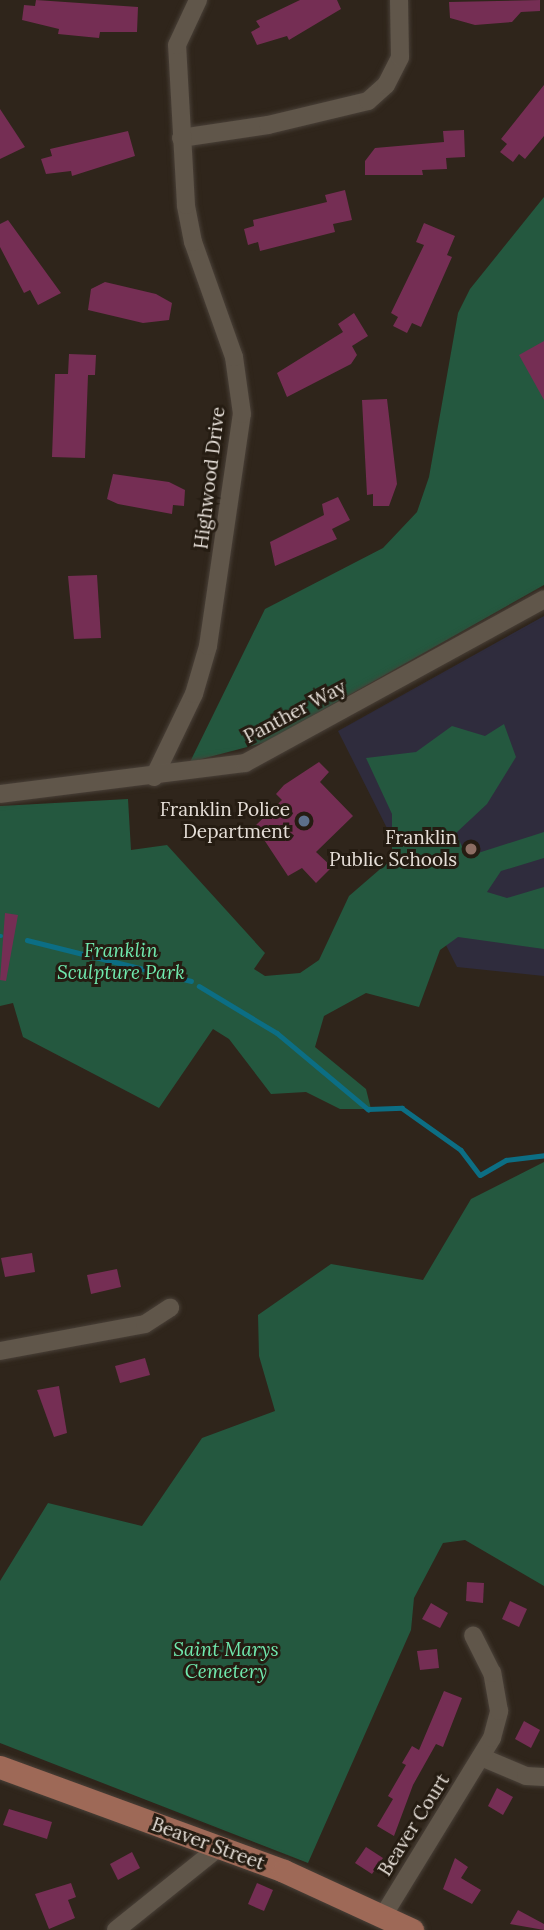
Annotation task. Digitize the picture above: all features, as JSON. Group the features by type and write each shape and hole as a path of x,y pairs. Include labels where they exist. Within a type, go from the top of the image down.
{"main road":[{"name":"Beaver Street","path":"0,1767 218,1848 412,1930"}],"street":[{"name":"Highwood Drive","path":"154,777 194,694 208,646 243,414 234,357 193,242 181,138 177,45 198,0"},
{"path":"181,138 268,125 368,101 386,85 400,57 399,0"},
{"name":"Panther Way","path":"0,794 154,777 254,759 544,599"},
{"path":"0,1351 145,1324 170,1308"},
{"name":"Beaver Court","path":"383,1916 481,1757 499,1711 492,1673 473,1635"},
{"path":"481,1757 526,1776 544,1777"},
{"path":"116,1930 218,1848"}],"shaded area":[{"name":"Franklin Public Schools","path":"544,616 544,976 457,967 338,731"}],"green space":[{"path":"544,197 544,585 266,742 190,762 265,609 383,548 417,512 429,477 458,313 470,289"},
{"name":"Franklin Sculpture Park","path":"504,724 516,757 487,804 456,833 464,851 478,853 544,832 544,858 501,871 487,892 507,898 544,887 544,949 458,937 440,950 419,1007 366,993 324,1016 315,1047 366,1089 371,1109 340,1109 306,1092 271,1094 229,1039 213,1029 159,1108 23,1037 13,1003 0,1006 0,806 128,799 131,850 167,845 265,953 254,969 265,976 300,973 319,960 349,896 386,864 392,850 392,814 366,758 416,752 452,726 485,736"},
{"name":"Saint Marys Cemetery","path":"544,1162 544,1586 465,1540 443,1543 414,1598 411,1630 308,1863 0,1743 0,1581 48,1503 142,1526 202,1438 275,1411 259,1356 258,1315 331,1264 423,1280 471,1199"}],"building":[{"path":"36,0 138,7 137,32 100,32 99,38 58,34 59,29 22,20 24,5 35,6"},
{"path":"300,0 337,0 341,9 289,40 287,36 257,45 251,32 260,27 256,21"},
{"path":"540,0 540,11 521,12 512,22 475,25 450,18 449,2"},
{"path":"544,85 544,136 525,159 519,154 513,162 500,152 507,144 501,139"},
{"path":"0,109 25,147 0,159"},
{"path":"464,130 465,157 446,158 447,169 422,170 423,175 365,175 365,161 375,148 444,142 443,131"},
{"path":"128,131 135,156 72,176 71,171 46,174 41,159 52,156 50,149"},
{"path":"345,190 352,220 333,224 335,232 260,251 258,242 248,245 244,229 254,226 253,220 327,202 325,195"},
{"path":"8,220 61,293 38,305 30,290 24,293 0,247 0,224"},
{"path":"424,223 455,236 447,255 452,257 421,327 412,323 407,333 393,326 398,317 391,313 424,245 416,242"},
{"path":"105,282 156,294 172,303 169,320 143,323 88,310 91,289"},
{"path":"354,313 368,336 352,346 357,355 351,364 287,397 277,373 343,332 338,324"},
{"path":"544,341 544,400 519,355"},
{"path":"69,354 96,355 95,375 88,375 85,458 52,457 55,374 68,374"},
{"path":"387,399 397,484 389,506 373,506 373,494 367,495 362,400"},
{"path":"113,474 169,482 185,490 184,506 173,505 172,514 118,504 107,499"},
{"path":"338,497 350,520 332,529 337,539 275,566 270,542 324,515 322,504"},
{"path":"97,575 101,638 74,639 68,576"},
{"name":"Franklin Police Department","path":"319,762 329,772 320,782 353,816 316,852 332,867 316,883 302,868 288,876 255,826 282,800 276,794 284,785"},
{"path":"5,913 18,915 6,981 0,980"},
{"path":"32,1253 35,1272 5,1277 1,1258"},
{"path":"117,1269 121,1287 91,1294 87,1275"},
{"path":"145,1358 150,1375 120,1383 115,1366"},
{"path":"59,1386 67,1433 54,1437 37,1390"},
{"path":"467,1582 484,1583 483,1603 466,1601"},
{"path":"510,1601 527,1609 519,1627 502,1619"},
{"path":"431,1603 448,1613 440,1628 422,1619"},
{"path":"437,1649 439,1668 420,1670 417,1651"},
{"path":"444,1691 462,1698 443,1747 436,1744 413,1785 394,1836 377,1826 393,1799 388,1796 406,1765 402,1763 412,1746 419,1750"},
{"path":"524,1721 540,1730 531,1748 515,1739"},
{"path":"497,1788 513,1797 503,1815 488,1806"},
{"path":"9,1809 52,1822 47,1839 3,1825"},
{"path":"366,1847 383,1858 372,1874 355,1863"},
{"path":"132,1852 140,1868 118,1880 110,1864"},
{"path":"455,1858 468,1867 461,1878 481,1890 472,1904 443,1889"},
{"path":"71,1883 76,1897 68,1900 75,1918 49,1929 35,1894"},
{"path":"257,1883 273,1890 264,1911 248,1904"},
{"path":"518,1910 544,1924 544,1930 510,1924"}],"waterway":[{"path":"27,940 191,981"},
{"path":"199,986 277,1033 368,1109 402,1108 461,1150 480,1175 506,1160 544,1155"}],"place":[{"name":"Franklin Police Department","path":"304,821"},
{"name":"Franklin Public Schools","path":"471,849"}]}
